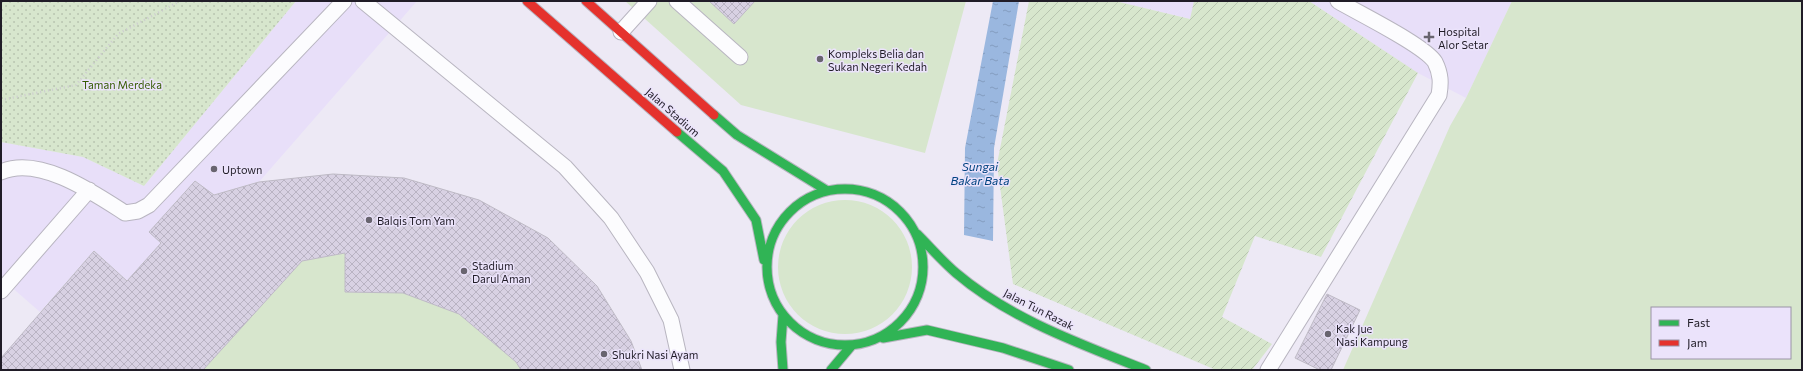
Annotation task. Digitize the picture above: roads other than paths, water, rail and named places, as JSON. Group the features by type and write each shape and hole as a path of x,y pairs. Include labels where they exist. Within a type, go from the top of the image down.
{"main road":[{"name":"Jalan Stadium","path":"527,1 723,171 756,220 771,292 783,315"},
{"path":"586,1 737,135 826,190"},
{"path":"766,267 770,241 782,218 802,201 826,190 851,188 877,195 899,209 916,233 922,254 923,280 914,305 898,325 877,339"},
{"name":"Jalan Tun Razak","path":"916,233 962,279 1008,309 1085,345 1146,370"},
{"path":"783,315 802,333 826,343 852,345 927,330 1003,348 1069,370"},
{"path":"783,315 783,370"},
{"path":"831,370 852,345"}],"lane":[{"path":"1,172 11,168 36,168 89,190 125,213 138,211 149,205 344,1"},
{"path":"363,1 565,167 611,218 646,272 671,320 682,370"},
{"path":"621,32 649,1"},
{"path":"677,1 740,57"},
{"path":"1268,370 1439,95 1441,77 1434,61 1420,48 1338,1"},
{"path":"1,290 89,190"}],"water":[{"name":"Sungai Bakar Bata","path":"993,1 1019,1 994,148 993,241 964,235 965,148"}],"place":[{"name":"Hospital Alor Setar","path":"1429,37"},
{"name":"Kompleks Belia dan Sukan Negeri Kedah","path":"820,59"},
{"name":"Uptown","path":"214,169"},
{"name":"Balqis Tom Yam","path":"369,220"},
{"name":"Stadium Darul Aman","path":"464,271"},
{"name":"Kak Jue Nasi Kampung","path":"1328,334"},
{"name":"Shukri Nasi Ayam","path":"604,354"}],"park label":[{"name":"Taman Merdeka","path":"122,84"}]}
